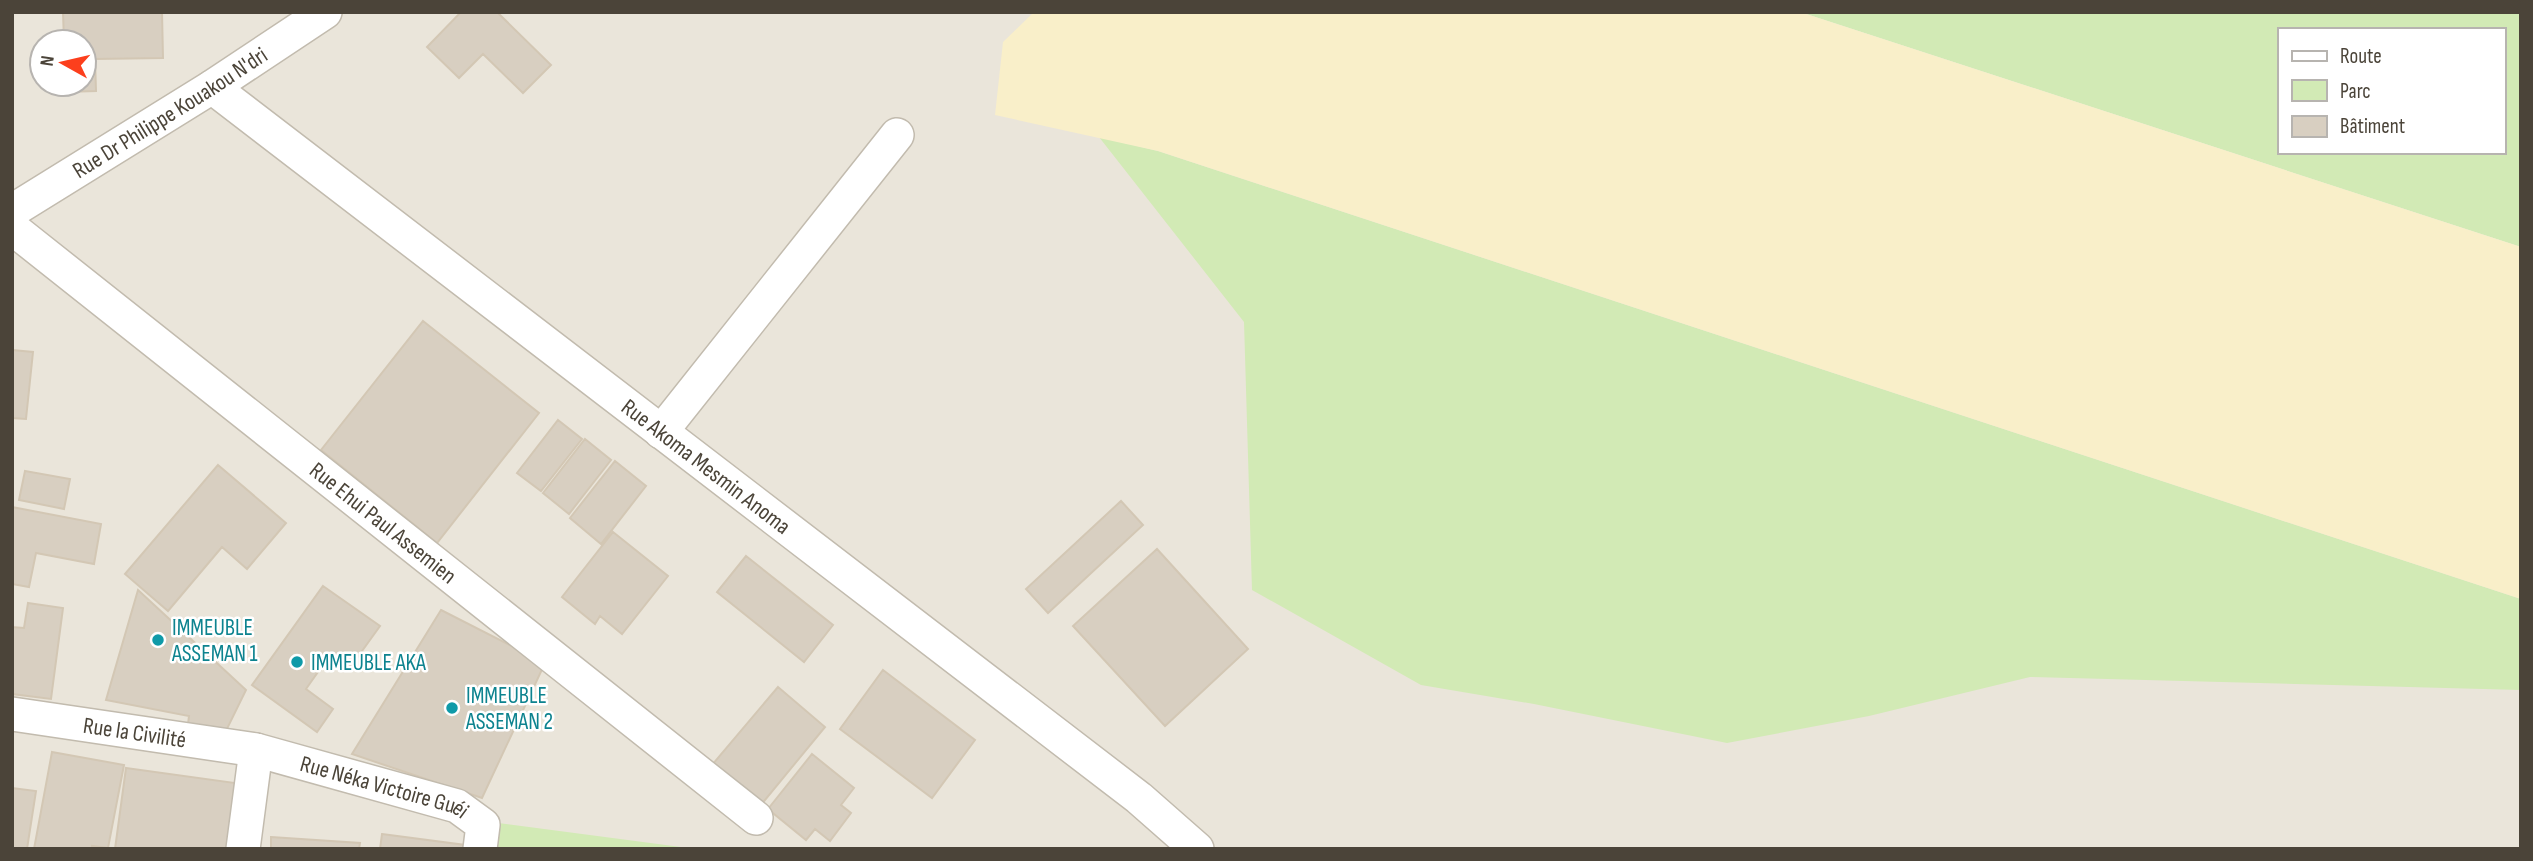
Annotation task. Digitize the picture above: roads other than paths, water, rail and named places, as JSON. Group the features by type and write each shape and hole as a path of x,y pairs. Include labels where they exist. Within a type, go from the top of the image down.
{"street":[{"name":"Rue Dr Philippe Kouakou N'dri","path":"12,211 212,87 325,12"},
{"name":"Rue Akoma Mesmin Anoma","path":"212,87 1139,798 1197,849"},
{"path":"661,432 897,135"},
{"name":"Rue Ehui Paul Assemien","path":"12,228 756,818"},
{"name":"Rue la Civilité","path":"12,714 256,750"},
{"path":"243,849 256,750"},
{"name":"Rue Néka Victoire Guéi","path":"256,750 457,806 483,825 480,849"}],"place":[{"name":"IMMEUBLE ASSEMAN 1","path":"158,640"},
{"name":"IMMEUBLE AKA","path":"297,662"},
{"name":"IMMEUBLE ASSEMAN 2","path":"452,708"}]}
